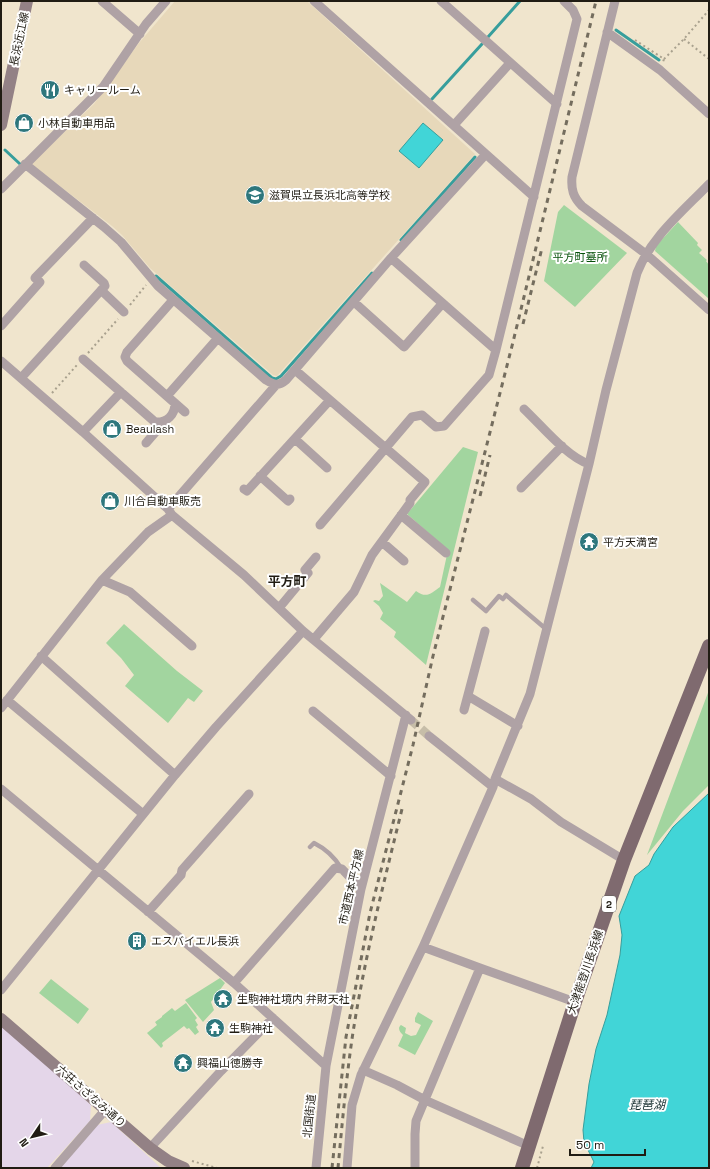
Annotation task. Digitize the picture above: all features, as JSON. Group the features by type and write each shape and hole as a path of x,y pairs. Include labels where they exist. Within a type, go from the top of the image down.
{"main road":[{"name":"大津能登川長浜線","path":"522,1168 575,1002 624,860 709,646"}],"street":[{"name":"長浜近江線","path":"1,125 27,1"},
{"path":"102,1 140,34"},
{"path":"1,189 103,87 146,24 166,1"},
{"path":"441,1 557,104"},
{"path":"320,525 412,417 422,415 436,427 444,426 489,374 577,20 573,10 564,1"},
{"path":"614,1 572,177 571,185 573,193 576,200 582,206 646,254 709,310"},
{"path":"319,2 534,196"},
{"path":"607,32 660,70 709,114"},
{"path":"454,125 510,63"},
{"path":"143,814 4,704 102,580 148,532 170,512 276,385 282,382 295,370 391,258 486,154"},
{"path":"25,164 121,242 150,279 266,380 276,385"},
{"path":"347,1168 352,1105 360,1075 423,947 494,783 528,699 548,630 631,295 639,269 646,254 664,232 709,184"},
{"path":"1,326 40,282 35,278 93,218"},
{"path":"391,258 496,350"},
{"path":"20,378 105,286 104,283 84,265"},
{"path":"101,290 124,312"},
{"path":"173,300 125,355 127,361 185,412"},
{"path":"354,302 404,347 442,304"},
{"path":"167,396 218,338"},
{"path":"84,359 155,422 166,420"},
{"path":"1,361 83,432 170,512 244,575 303,631 314,639 354,592 372,555 410,503 410,500 425,482 295,370"},
{"path":"83,432 120,392"},
{"path":"244,489 247,491 330,400"},
{"path":"146,444 172,414 175,403"},
{"path":"524,409 562,446 581,461 589,464"},
{"path":"295,438 327,468"},
{"path":"521,488 562,446"},
{"path":"260,476 288,501 290,499"},
{"path":"401,515 446,553"},
{"path":"382,542 404,561"},
{"path":"279,608 308,573 305,570 316,557"},
{"path":"102,580 130,592 192,646"},
{"path":"1,990 175,775 216,727 303,631"},
{"path":"464,710 485,631"},
{"name":"市道西本平方線","path":"314,639 408,718 361,889 326,1066"},
{"path":"41,656 175,775"},
{"path":"468,696 518,726"},
{"path":"313,711 391,776"},
{"path":"429,736 494,783 531,799 561,822 624,860"},
{"path":"1,790 234,983 326,1066"},
{"path":"148,912 182,875 182,870 249,794"},
{"path":"234,983 335,868 342,869 361,889"},
{"path":"423,947 575,1002"},
{"path":"415,1168 416,1122 480,968"},
{"path":"171,1168 151,1149 220,1071 273,1018"},
{"name":"六荘さざなみ通り","path":"1,1019 151,1149 168,1161 184,1168"},
{"name":"北国街道","path":"316,1168 326,1066"},
{"path":"363,1070 397,1085 425,1100 529,1146"},
{"path":"55,1168 106,1109"}],"lane":[{"path":"473,600 486,611 499,596 503,598 506,595 548,630"},
{"path":"310,847 314,843 324,848 336,859 342,869"}],"path":[{"path":"664,59 684,39 709,10"},
{"path":"684,39 709,59"},
{"path":"46,400 84,359 150,279"},
{"path":"537,1168 543,1145"}],"shaded area":[{"name":"滋賀県立長浜北高等学校","path":"175,1 307,1 475,154 277,376 273,375 150,268 122,235 112,226 31,164 94,104 139,43"},
{"path":"1,1026 91,1105 90,1121 47,1168 1,1168"},
{"path":"111,1122 161,1168 60,1168 97,1125"}],"green space":[{"name":"平方町墓所","path":"564,205 627,253 575,307 544,281 558,212"},
{"path":"678,222 698,243 697,245 702,250 699,253 707,260 706,261 709,265 709,299 655,251 656,246"},
{"path":"463,447 478,452 426,665 394,637 396,632 380,619 383,613 379,606 373,601 379,601 383,596 380,583 407,602 416,591 426,595 440,587 448,550 407,514"},
{"path":"124,624 177,671 203,691 194,702 188,698 168,723 125,686 134,675 121,658 106,643"},
{"path":"709,690 709,785 683,811 647,855"},
{"path":"220,978 225,983 211,1002 214,1010 203,1022 185,1000"},
{"path":"51,979 89,1009 78,1024 39,993"},
{"path":"186,1003 197,1018 195,1020 198,1025 196,1027 199,1032 195,1035 189,1028 187,1029 184,1026 162,1043 163,1046 161,1048 147,1033 157,1025 155,1022 172,1008 175,1011"},
{"path":"418,1012 433,1021 415,1055 398,1046 403,1035 399,1029 401,1025 406,1028 405,1033 411,1036 416,1035 421,1025 415,1022"}],"water":[{"path":"423,123 443,140 419,168 399,151"},
{"name":"琵琶湖","path":"709,793 709,1168 591,1168 594,1162 584,1142 583,1130 589,1084 596,1049 607,1015 620,955 622,935 619,916 635,876 649,865 654,854 673,827"}],"waterway":[{"path":"488,37 520,1"},
{"path":"616,30 659,60"},
{"path":"432,99 482,44"},
{"path":"5,150 20,164"},
{"path":"401,240 475,157"},
{"path":"156,276 272,378 276,379 281,376 372,273"}],"tunnel":[{"path":"411,720 429,736"}],"railway":[{"path":"332,1168 346,1037 370,913 413,745 433,656 513,342 596,1"},
{"path":"523,324 542,248"},
{"path":"480,496 490,455"},
{"path":"338,1168 352,1039 362,980 403,805"}],"place":[{"name":"キャリールーム","path":"50,90"},
{"name":"小林自動車用品","path":"24,123"},
{"name":"滋賀県立長浜北高等学校","path":"255,195"},
{"name":"Beaulash","path":"112,429"},
{"name":"川合自動車販売","path":"110,501"},
{"name":"平方天満宮","path":"589,542"},
{"name":"エスバイエル長浜","path":"137,941"},
{"name":"生駒神社境内 弁財天社","path":"223,999"},
{"name":"生駒神社","path":"215,1028"},
{"name":"興福山徳勝寺","path":"183,1063"}],"district":[{"name":"平方町","path":"287,581"}]}
